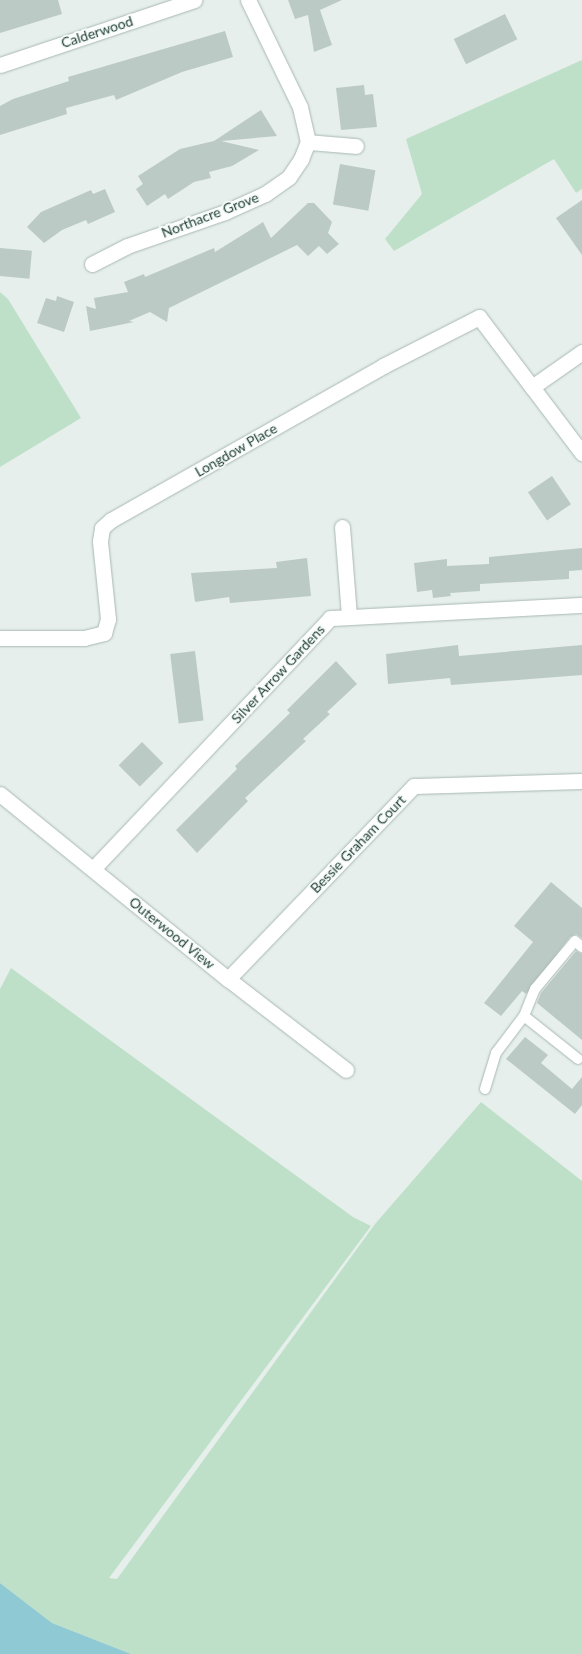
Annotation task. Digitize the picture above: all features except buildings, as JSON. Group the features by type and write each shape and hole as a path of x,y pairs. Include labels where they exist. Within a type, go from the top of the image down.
{"street":[{"name":"Calderwood","path":"0,65 194,0"},
{"path":"248,0 293,90 308,142 356,146"},
{"name":"Northacre Grove","path":"92,264 134,244 226,212 265,194 289,177 308,142"},
{"name":"Longdow Place","path":"0,638 84,638 104,633 108,619 100,541 102,528 111,520 383,366 479,317 532,388"},
{"path":"582,352 532,388 582,453"},
{"path":"342,527 349,616"},
{"name":"Silver Arrow Gardens","path":"93,869 330,618 582,605"},
{"name":"Bessie Graham Court","path":"228,979 414,786 582,781"},
{"name":"Outerwood View","path":"0,794 228,979 346,1070"}],"lane":[{"path":"484,1089 496,1053 524,1016 535,990 574,941 582,946"},
{"path":"524,1016 578,1059"}],"green space":[{"path":"582,60 582,189 576,193 554,159 394,251 385,239 422,194 406,139"},
{"path":"0,292 8,299 81,418 0,467"},
{"path":"11,968 353,1217 371,1226 109,1578 117,1579 375,1224 481,1102 582,1181 582,1654 131,1654 52,1623 0,1583 0,989"}],"water":[{"path":"0,1583 52,1623 131,1654 0,1654"}]}
